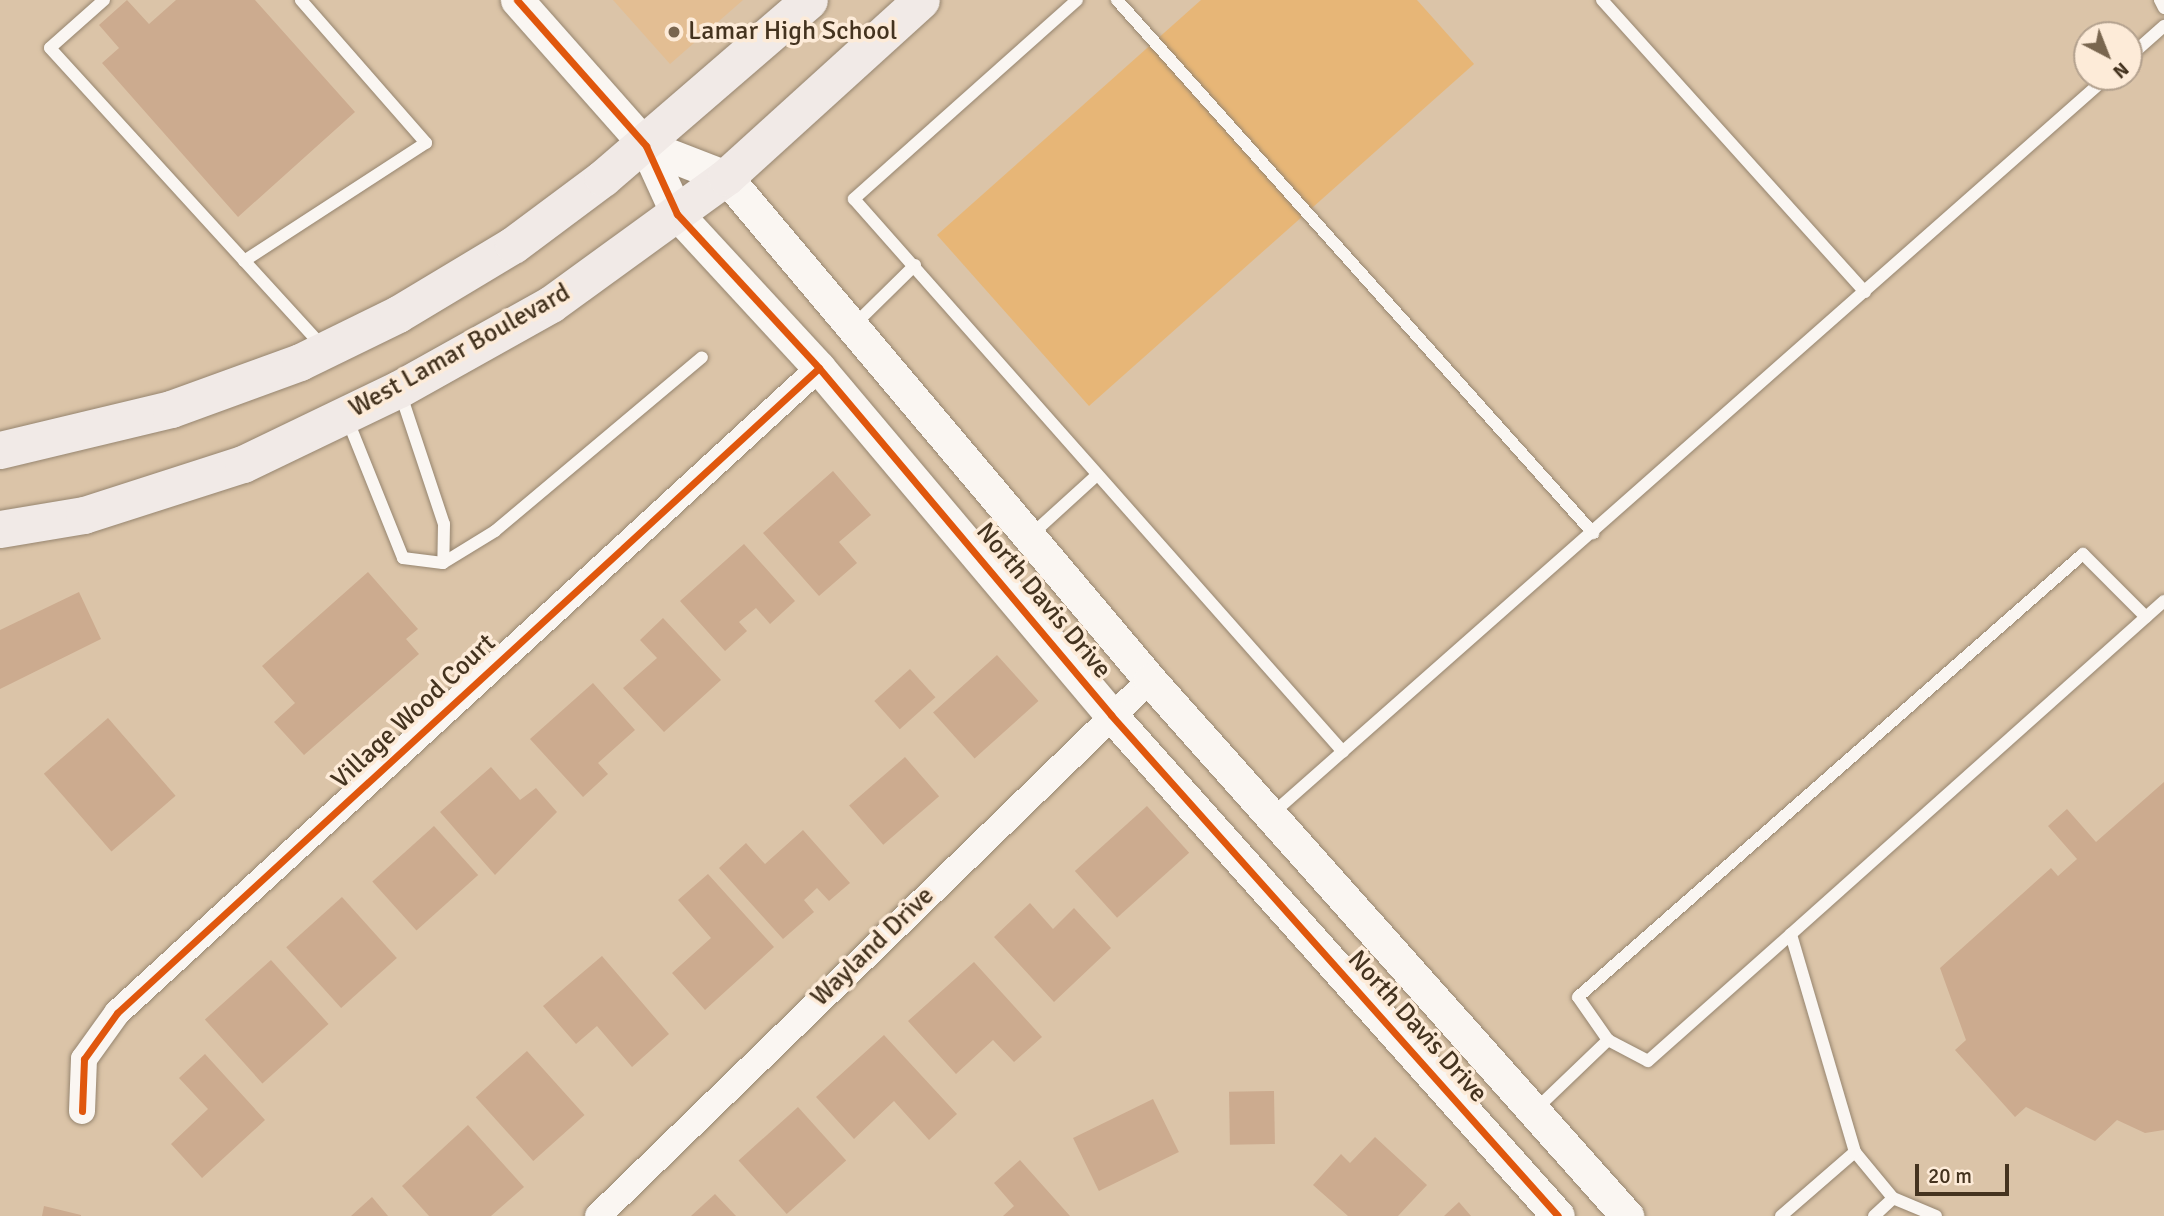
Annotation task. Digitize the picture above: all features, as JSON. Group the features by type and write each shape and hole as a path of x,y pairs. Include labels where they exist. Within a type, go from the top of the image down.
{"main road":[{"path":"0,450 171,409 325,350 513,245 646,146 809,0"},
{"name":"West Lamar Boulevard","path":"0,529 84,515 230,468 399,389 551,304 726,177 921,0"}],"street":[{"name":"North Davis Drive","path":"517,0 646,146 677,214 819,368 1111,715 1558,1216"},
{"name":"North Davis Drive","path":"646,146 726,177 1031,535 1150,680 1627,1216"},
{"name":"Village Wood Court","path":"82,1111 84,1059 117,1013 819,368"},
{"name":"Wayland Drive","path":"598,1216 1150,680"}],"lane":[{"path":"104,0 50,48 325,350"},
{"path":"244,261 426,143 301,0"},
{"path":"1077,0 854,200 915,265 1343,752"},
{"path":"1117,0 1593,533"},
{"path":"1602,0 1865,292"},
{"path":"2160,0 2164,8"},
{"path":"2143,45 2164,26"},
{"path":"1272,814 2091,91"},
{"path":"853,327 915,265"},
{"path":"346,416 403,558 443,563 495,531 702,357"},
{"path":"399,389 444,524 443,563"},
{"path":"1031,535 1097,475"},
{"path":"2146,617 2082,554 1578,997 1608,1040 1648,1061 2164,601"},
{"path":"1791,934 1854,1152 1893,1198 1936,1216"},
{"path":"1534,1111 1608,1040"},
{"path":"1780,1216 1854,1152"},
{"path":"1874,1216 1893,1198"}],"shaded area":[{"name":"Lamar High School","path":"613,0 743,0 670,64"},
{"path":"1201,0 1417,0 1474,64 1089,406 937,235"}],"building":[{"path":"127,0 149,24 176,0 255,0 355,112 238,217 102,63 119,48 99,25"},
{"path":"833,471 871,515 839,542 857,563 819,596 763,533"},
{"path":"744,544 795,601 770,624 756,608 739,622 747,631 725,651 680,601"},
{"path":"368,572 418,629 406,639 419,654 304,755 274,722 295,703 262,666"},
{"path":"79,592 101,639 0,689 0,630"},
{"path":"663,618 721,680 664,732 623,688 657,658 640,640"},
{"path":"997,655 1038,701 975,759 933,713"},
{"path":"910,669 935,697 900,729 874,701"},
{"path":"593,683 635,730 598,763 608,774 583,797 530,739"},
{"path":"108,718 176,796 111,852 44,774"},
{"path":"905,757 939,796 883,845 849,806"},
{"path":"491,767 520,800 536,788 557,812 495,875 440,812"},
{"path":"2164,782 2164,1130 2145,1133 2117,1120 2095,1141 2026,1107 2015,1117 1955,1050 1966,1040 1940,968 2051,868 2058,876 2077,859 2048,826 2067,809 2096,842"},
{"path":"1147,806 1189,853 1117,918 1075,871"},
{"path":"434,826 478,875 416,931 372,882"},
{"path":"803,830 850,883 829,901 817,888 804,900 814,912 783,939 719,868 746,843 765,864"},
{"path":"708,874 774,947 705,1010 672,973 711,938 678,900"},
{"path":"342,897 397,958 341,1008 286,947"},
{"path":"1030,903 1053,929 1074,908 1111,948 1054,1002 994,937"},
{"path":"602,956 669,1034 632,1067 597,1026 576,1044 543,1006"},
{"path":"271,960 329,1024 262,1083 205,1020"},
{"path":"974,962 1042,1037 1014,1062 993,1040 956,1074 908,1021"},
{"path":"884,1035 957,1114 929,1140 894,1101 854,1139 816,1097"},
{"path":"527,1051 585,1115 533,1161 476,1097"},
{"path":"205,1054 265,1120 202,1178 171,1144 208,1109 179,1078"},
{"path":"1274,1091 1275,1144 1230,1145 1229,1092"},
{"path":"1153,1099 1179,1152 1099,1191 1073,1138"},
{"path":"798,1107 846,1161 787,1214 739,1161"},
{"path":"468,1125 524,1187 491,1216 429,1216 402,1186"},
{"path":"1375,1137 1427,1185 1398,1216 1348,1216 1313,1185 1341,1154 1350,1163"},
{"path":"1020,1160 1070,1216 1003,1216 1014,1206 994,1183"},
{"path":"715,1194 736,1216 691,1216"},
{"path":"372,1197 388,1216 351,1216"},
{"path":"1459,1202 1471,1216 1444,1216"},
{"path":"44,1206 81,1215 81,1216 42,1216"}],"cycle path":[{"path":"517,0 646,146 677,214 819,368 1111,715 1558,1216"},
{"path":"82,1111 84,1059 117,1013 819,368"}],"place":[{"name":"Lamar High School","path":"674,32"}]}
